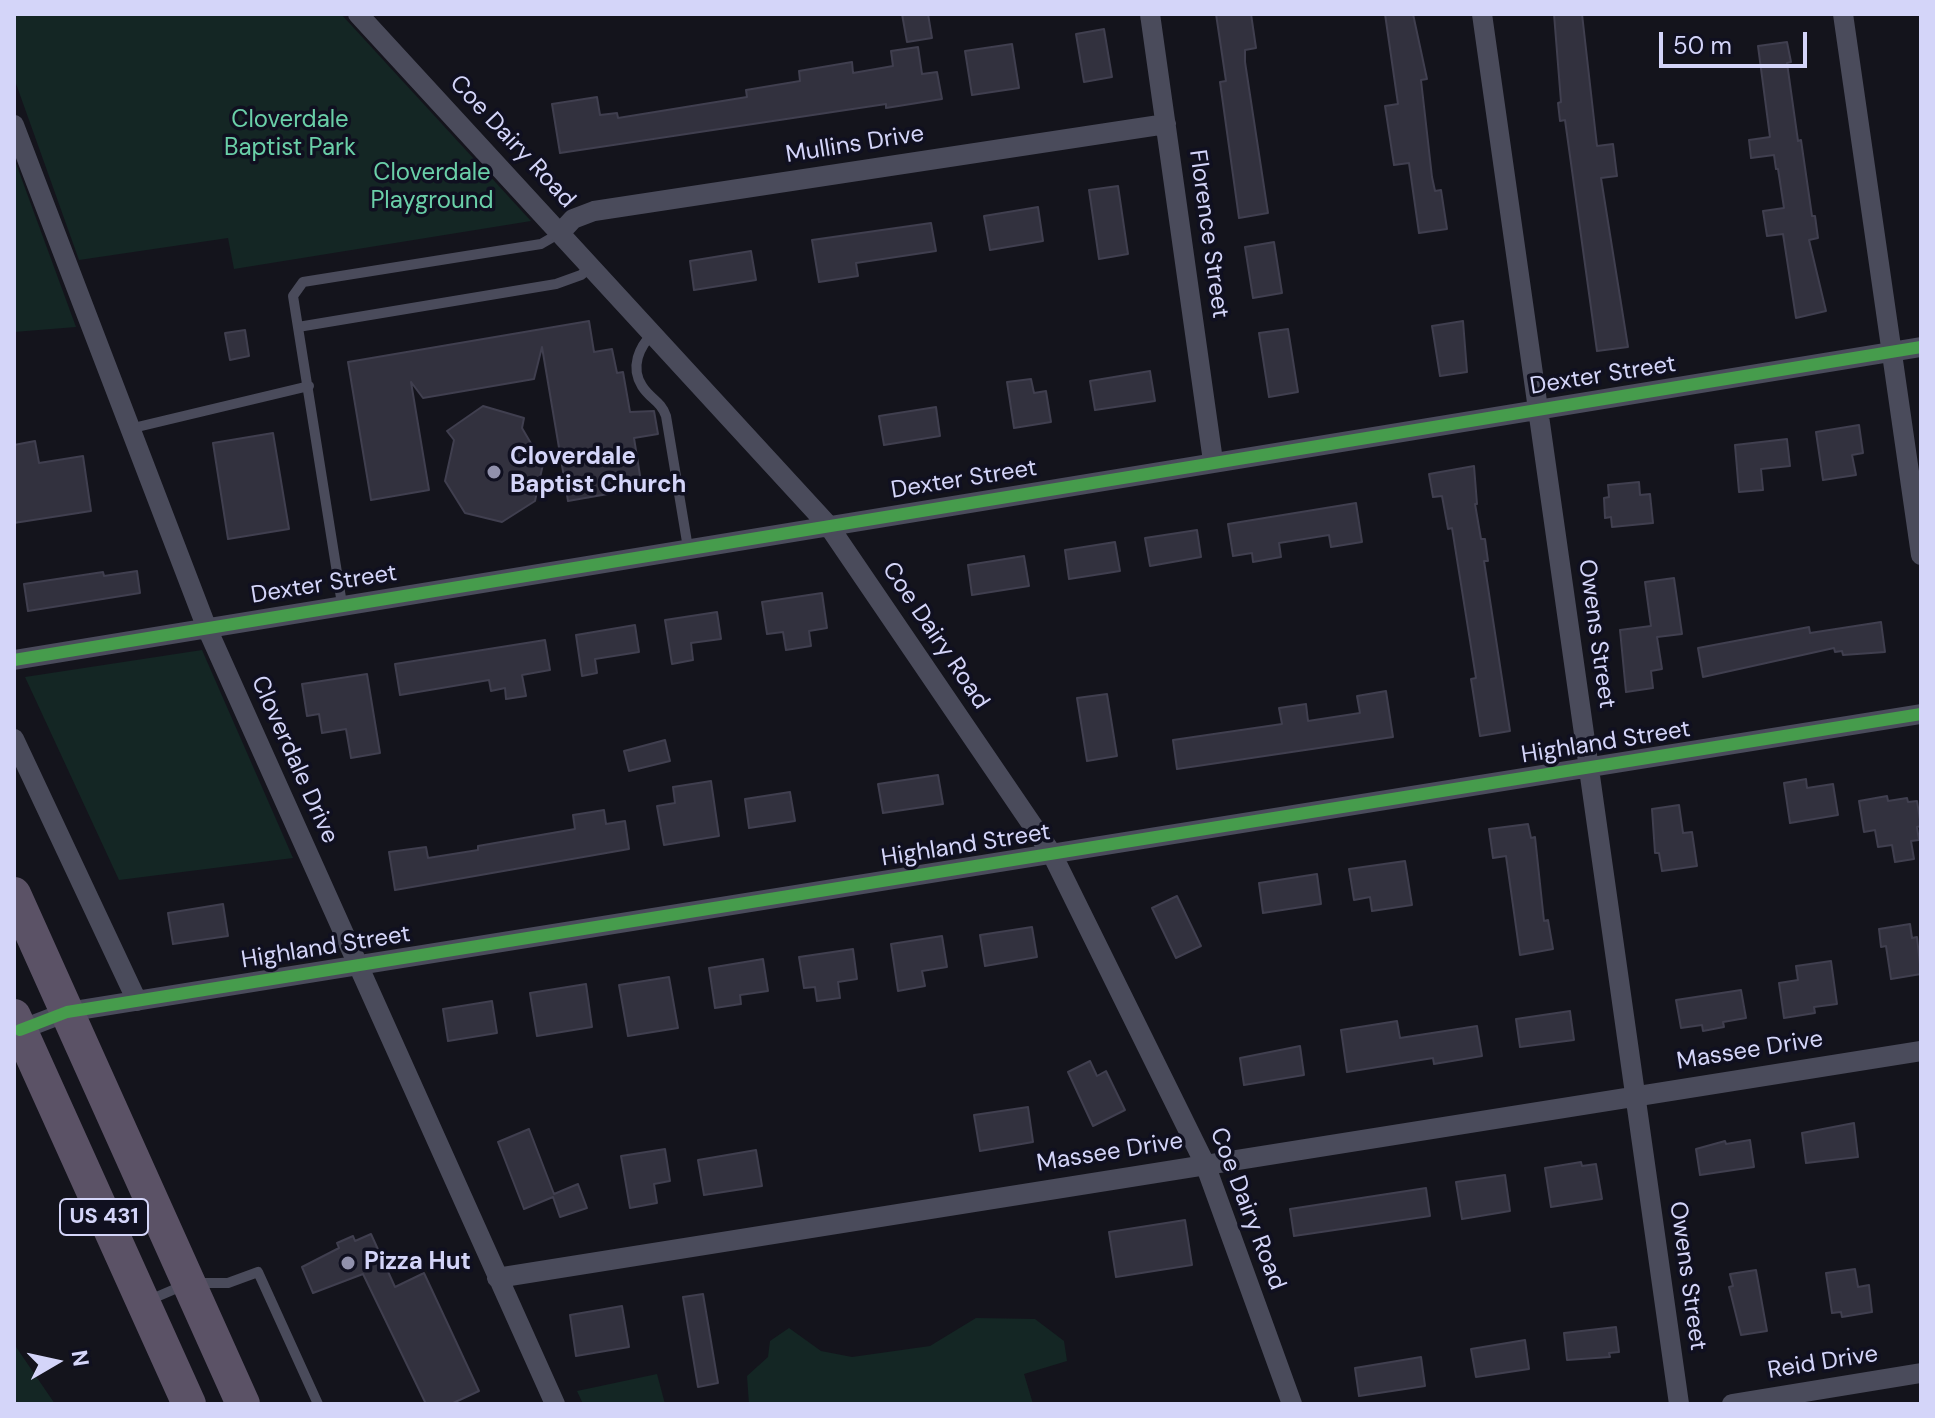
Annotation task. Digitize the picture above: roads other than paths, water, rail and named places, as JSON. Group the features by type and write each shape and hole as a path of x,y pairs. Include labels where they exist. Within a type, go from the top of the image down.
{"highway":[{"name":"US 431","path":"14,894 243,1404"},
{"name":"US 431","path":"17,1023 189,1404"}],"street":[{"name":"Coe Dairy Road","path":"358,14 828,525 1052,854 1205,1164 1292,1404"},
{"name":"Florence Street","path":"1150,14 1213,461"},
{"name":"Owens Street","path":"1482,14 1679,1404"},
{"path":"1843,14 1921,555"},
{"name":"Mullins Drive","path":"560,233 573,219 594,211 1166,124"},
{"name":"Cloverdale Drive","path":"14,125 206,626 555,1404"},
{"name":"Dexter Street","path":"14,660 206,626 1921,347"},
{"name":"Highland Street","path":"17,1023 67,1012 1921,714"},
{"path":"14,739 137,1001"},
{"name":"Massee Drive","path":"497,1278 1921,1051"},
{"name":"Reid Drive","path":"1732,1404 1921,1373"}],"lane":[{"path":"342,604 293,296 296,288 303,282 541,244 560,233"},
{"path":"298,327 556,284 581,275 591,267"},
{"path":"653,333 641,345 636,357 641,385 662,403 666,416 688,548"},
{"path":"129,429 309,386"},
{"path":"143,1302 189,1283 228,1283 258,1272 318,1404"}],"place":[{"name":"Cloverdale Baptist Church","path":"494,472"},
{"name":"Pizza Hut","path":"348,1263"}],"park label":[{"name":"Cloverdale Baptist Park","path":"290,135"},
{"name":"Cloverdale Playground","path":"432,188"}]}
